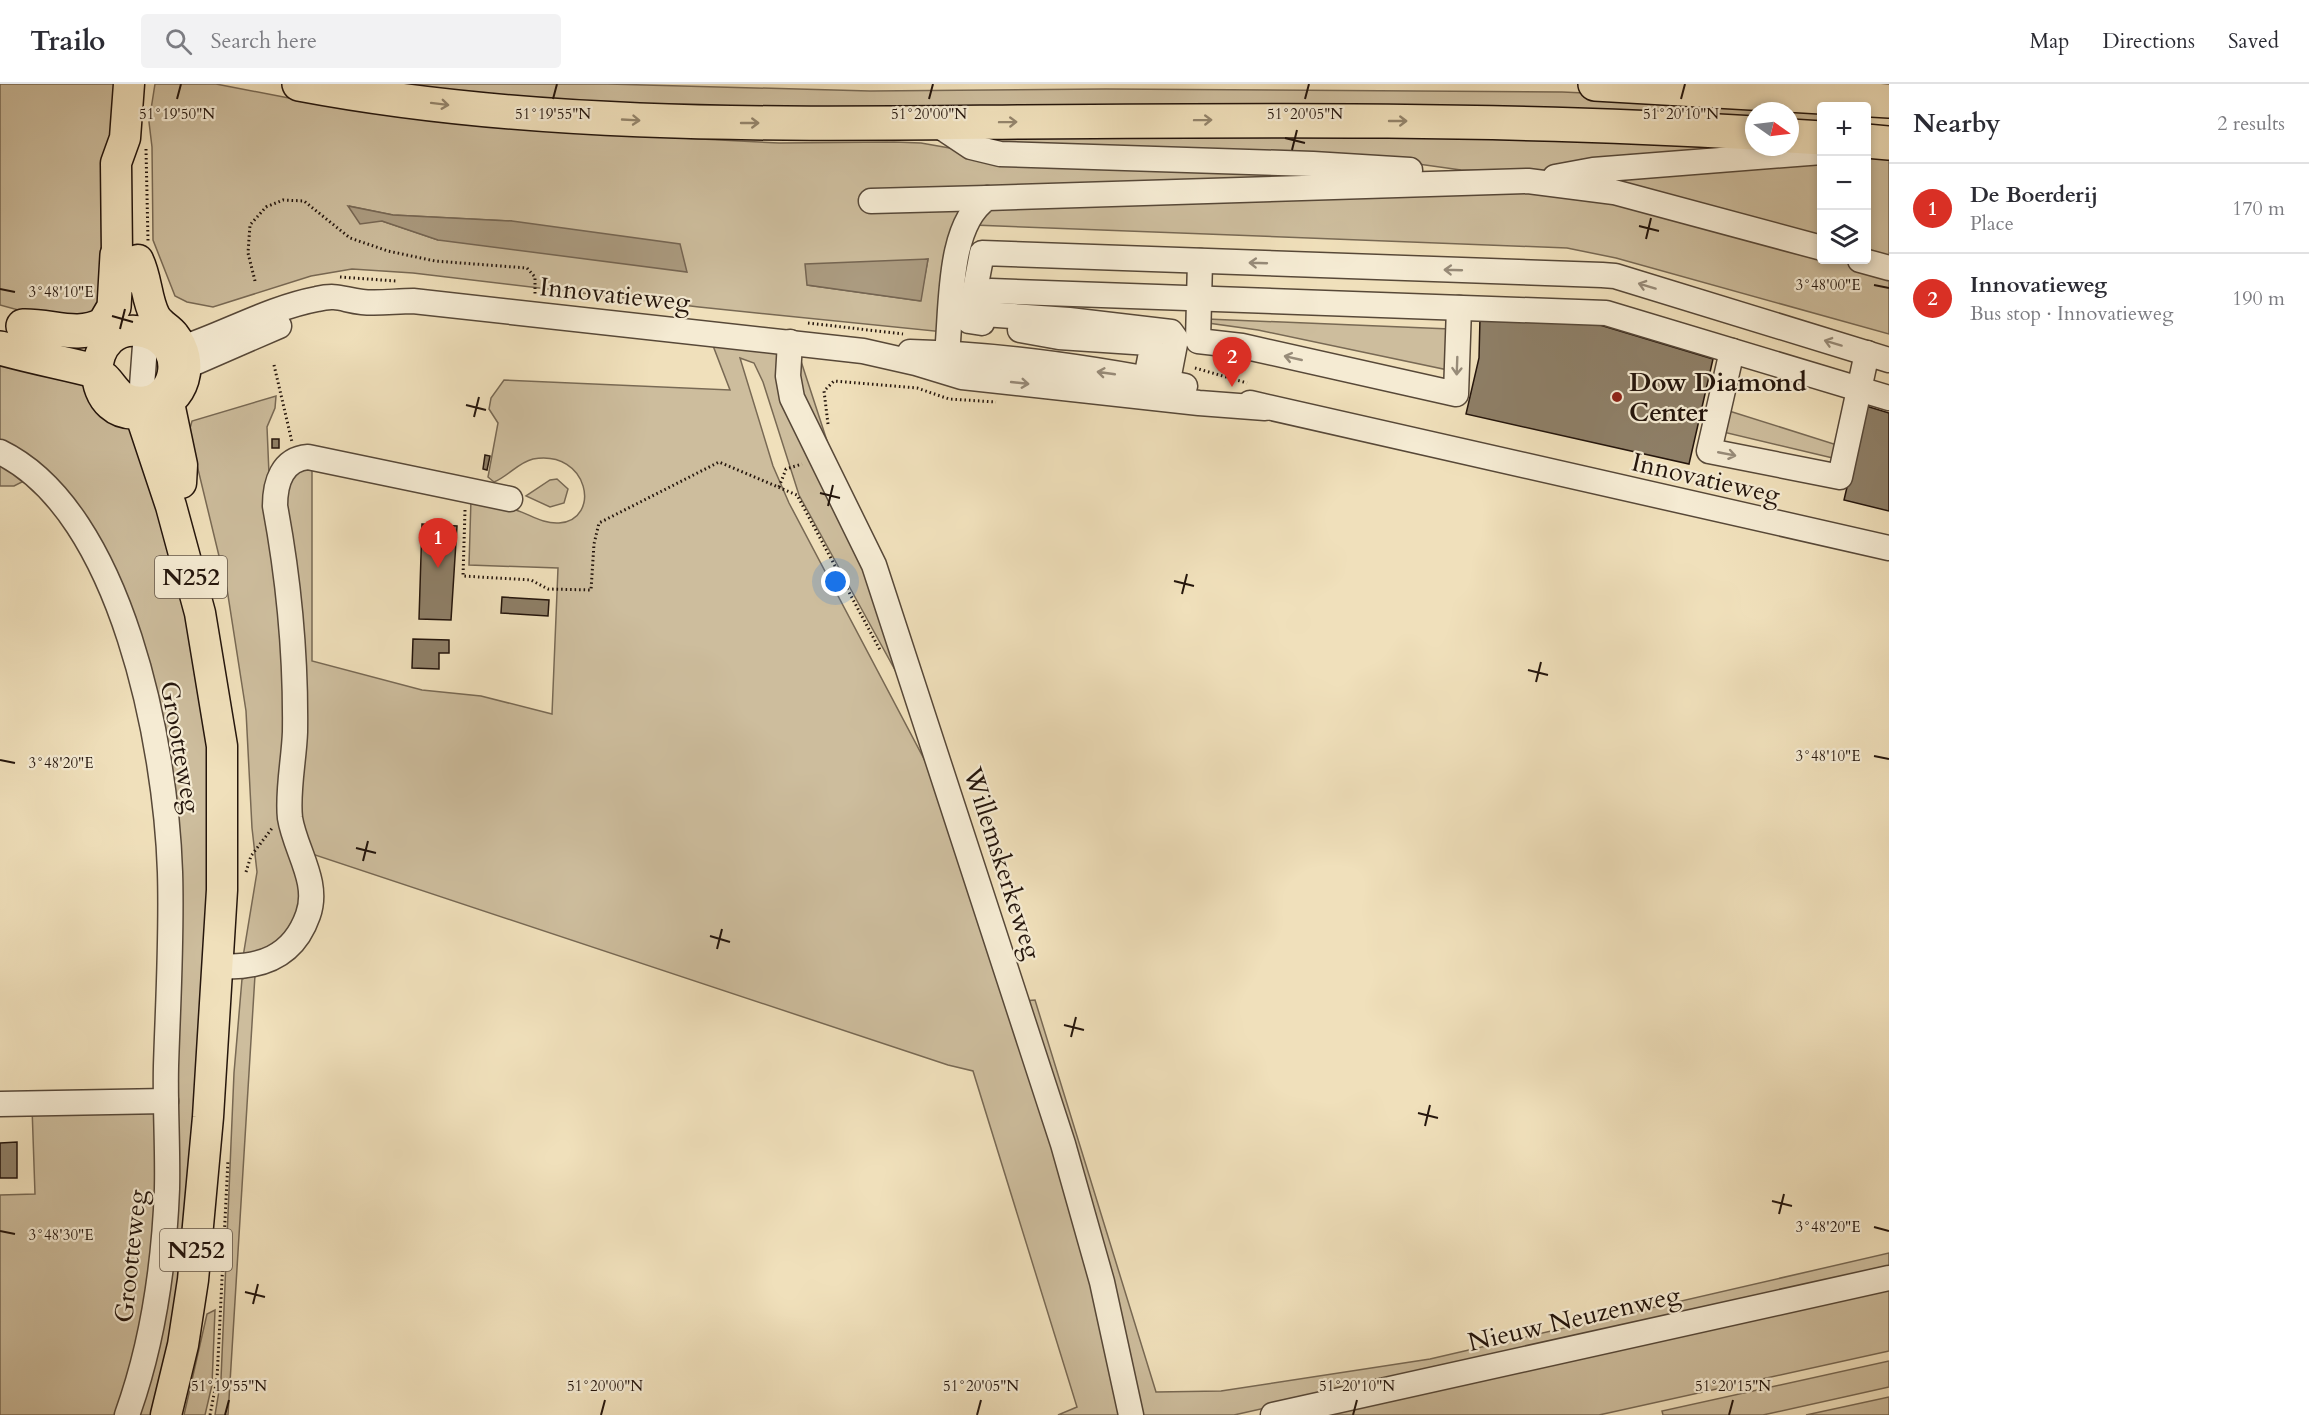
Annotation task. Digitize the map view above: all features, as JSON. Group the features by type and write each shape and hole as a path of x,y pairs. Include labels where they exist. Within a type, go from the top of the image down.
{"highway":[{"path":"299,84 362,94 565,116 691,123 1418,122 1626,126 1745,133"},
{"path":"1595,84 1889,101"},
{"path":"1799,136 1817,138"},
{"path":"1871,141 1889,143"},
{"path":"12,322 78,332 104,324 114,307 135,255"},
{"path":"12,322 37,334 144,349"},
{"path":"0,348 51,363 65,372 144,349"}],"main road":[{"path":"128,93 135,141 116,163 135,255 122,267 144,349"},
{"path":"144,349 174,360 175,372 165,392 152,405 120,395 105,375 144,349"},
{"name":"N252","path":"152,405 182,465 181,483 218,629 229,713 222,746"},
{"name":"N252","path":"152,405 171,506 200,613 222,746 224,839 208,1117 193,1280 183,1345 166,1415"}],"street":[{"path":"935,123 971,147 1000,154 1313,164 1528,181 1614,192 1817,247"},
{"path":"871,201 1528,181 1593,170 1817,152"},
{"path":"940,360 960,238 974,207 987,198"},
{"path":"1153,388 1170,370 1176,339 1171,332 1123,334 983,318 969,321 982,253 1615,276 1878,356 1859,389 1840,477 1708,451 1732,351"},
{"path":"1200,261 1198,341 1242,346 1456,394 1459,308"},
{"path":"1871,263 1889,268"},
{"path":"1587,312 1590,275"},
{"path":"983,318 991,291 1587,312 1732,351 1889,398"},
{"name":"Innovatieweg","path":"144,349 219,327 235,327 318,298 342,296 361,302"},
{"name":"Innovatieweg","path":"144,349 274,328 361,302 413,301 790,342 1230,396 1265,408 1889,548"},
{"name":"Willemskerkeweg","path":"790,342 788,376 792,398 874,565 1013,985 1085,1218 1102,1282 1131,1415"},
{"name":"Grootteweg","path":"0,452 50,488 78,524 113,591 147,698 163,783 170,872 166,1101 167,1189 154,1318 127,1415"},
{"path":"218,966 252,966 274,957 294,940 309,913 312,896 309,878 292,829 289,802 292,791 295,732 291,606 274,506 278,482 290,463 308,457 510,500"},
{"path":"0,1104 166,1101"},
{"name":"Nieuw Neuzenweg","path":"1273,1415 1889,1278"}],"path":[{"path":"135,141 146,205 135,255"},
{"name":"Innovatieweg","path":"255,281 248,253 250,225 266,207 284,200 295,200 304,201 350,238 388,251 435,261 527,268 535,277 535,295"},
{"path":"274,365 292,441 290,463"},
{"path":"829,427 824,391 834,381 917,388 949,399 1007,403"},
{"path":"779,487 786,468 822,458"},
{"path":"466,490 463,576 531,580 549,589 591,590 594,544 599,523 719,462 797,495 880,652"},
{"path":"245,881 251,856 289,802"},
{"path":"210,1415 218,1379 229,1158"}],"shaded area":[{"path":"0,84 117,84 104,306 69,324 0,305"},
{"path":"155,84 216,84 294,99 584,133 779,143 921,143 961,150 1384,174 956,207 960,213 944,332 699,307 413,273 352,269 311,276 213,307 187,302 175,296 153,240 152,147 149,122","holes":["349,206 393,215 512,221 438,240 382,221","928,259 920,301 807,285"]},
{"path":"376,84 608,84 870,91 1106,89 1562,92 1792,102 1745,102 1745,121 674,112"},
{"path":"1799,103 1817,105 1817,125 1799,124"},
{"path":"1035,129 1745,146 1571,171 1461,170 1411,163 987,142 988,136"},
{"path":"1871,154 1889,156 1889,262 1871,257"},
{"path":"1817,158 1817,241 1605,178"},
{"path":"1556,187 1817,259 1817,264 1856,264 1889,273 1889,334 1616,258 1567,248 974,225 997,201"},
{"path":"348,206 393,215 512,221 680,244 687,272 438,240 382,221 360,224"},
{"path":"928,259 921,301 807,285 805,264"},
{"path":"1207,319 1450,329 1448,370 1258,330 1208,323"},
{"path":"712,343 798,352 912,701 799,495 763,382 754,363 740,358 773,466 789,503 942,793 1082,1228 1121,1415 1058,1415 1077,1407 973,1071 948,1065 309,853 300,827 282,493 290,473 312,467 312,661 422,690 481,696 552,714 558,568 469,565 471,499 510,508 542,521 559,523 573,519 581,510 584,499 583,486 577,474 567,464 552,459 533,459 494,482 488,477 498,423 489,409 491,398 504,380 730,390"},
{"path":"0,357 81,381 129,422 177,542 215,795 186,1269 153,1415 136,1415 150,1366 177,904 124,593 0,446"},
{"path":"276,396 275,408 267,427 269,474 302,901 295,921 272,950 243,957 257,872 252,828 246,711 227,589 189,432 192,421"},
{"path":"1726,410 1837,445 1837,459 1719,431"},
{"path":"0,458 30,478 14,486 0,486"},
{"path":"557,479 568,489 564,503 550,507 526,496 550,480"},
{"path":"255,975 228,1415 215,1415 221,1379 234,1073 242,979"},
{"path":"1035,1000 1156,1392 1221,1391 1430,1359 1889,1253 1889,1270 1234,1415 1138,1415 1023,1001"},
{"path":"32,1107 156,1112 163,1216 123,1415 0,1415 0,1195 35,1194"},
{"path":"1889,1288 1889,1351 1599,1415 1296,1415"},
{"path":"215,1310 212,1385 205,1415 184,1415 207,1314"},
{"path":"1889,1361 1889,1387 1763,1415 1663,1415 1662,1411"},
{"path":"1889,1397 1889,1415 1806,1415"}],"building":[{"path":"1480,318 1600,325 1713,359 1689,464 1466,414 1479,358"},
{"path":"1866,406 1889,413 1889,511 1844,500"},
{"path":"272,439 279,439 279,448 272,448"},
{"path":"485,455 490,456 487,470 483,469"},
{"path":"422,524 457,526 451,620 419,619"},
{"path":"502,597 549,600 548,616 501,613"},
{"path":"413,639 449,640 449,653 439,653 439,669 412,668"},
{"path":"17,1142 17,1178 0,1178 0,1143"}],"place":[{"name":"Innovatieweg","path":"1232,387"},
{"name":"Dow Diamond Center","path":"1617,397"},
{"name":"De Boerderij","path":"438,568"}]}
